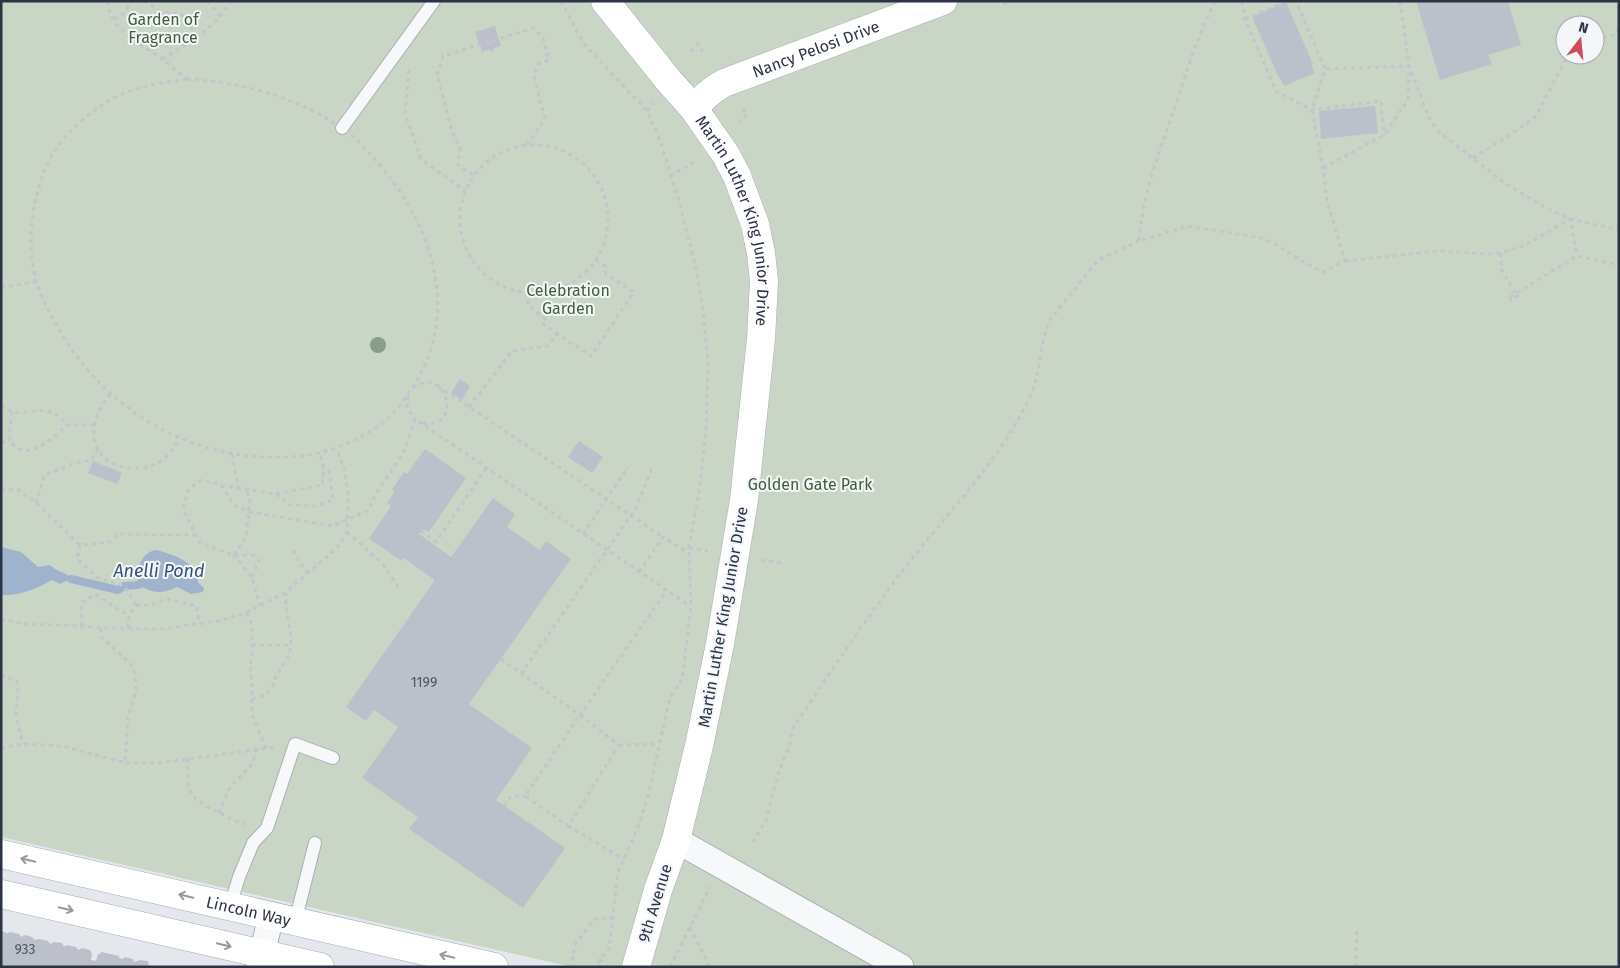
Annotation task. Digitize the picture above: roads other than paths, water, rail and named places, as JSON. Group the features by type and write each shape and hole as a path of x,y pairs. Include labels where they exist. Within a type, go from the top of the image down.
{"street":[{"name":"Martin Luther King Junior Drive","path":"605,1 664,75 694,109 726,155 746,197 755,224 764,282 750,447 734,565 709,702 676,840"},
{"name":"Nancy Pelosi Drive","path":"694,109 703,97 724,82 943,1"},
{"name":"9th Avenue","path":"636,967 658,890 676,840"},
{"path":"676,840 901,967"},
{"name":"Lincoln Way","path":"1,854 494,967"},
{"path":"1,894 261,960 320,967"},
{"path":"261,960 283,919"}],"lane":[{"path":"342,128 434,1"},
{"path":"230,906 239,877 253,844 266,828 295,744 333,758"},
{"path":"283,919 315,843"}],"water":[{"path":"1,547 21,552 38,567 50,565 71,579 60,584 52,580 27,591 1,595"},
{"name":"Anelli Pond","path":"156,550 189,564 197,575 198,582 204,588 203,592 191,594 177,587 157,592 138,585 140,563 146,555"}],"waterway":[{"path":"71,579 118,590 124,586 138,585"}],"park label":[{"name":"Garden of Fragrance","path":"163,28"},
{"name":"Celebration Garden","path":"568,299"},
{"name":"Golden Gate Park","path":"810,484"}]}
